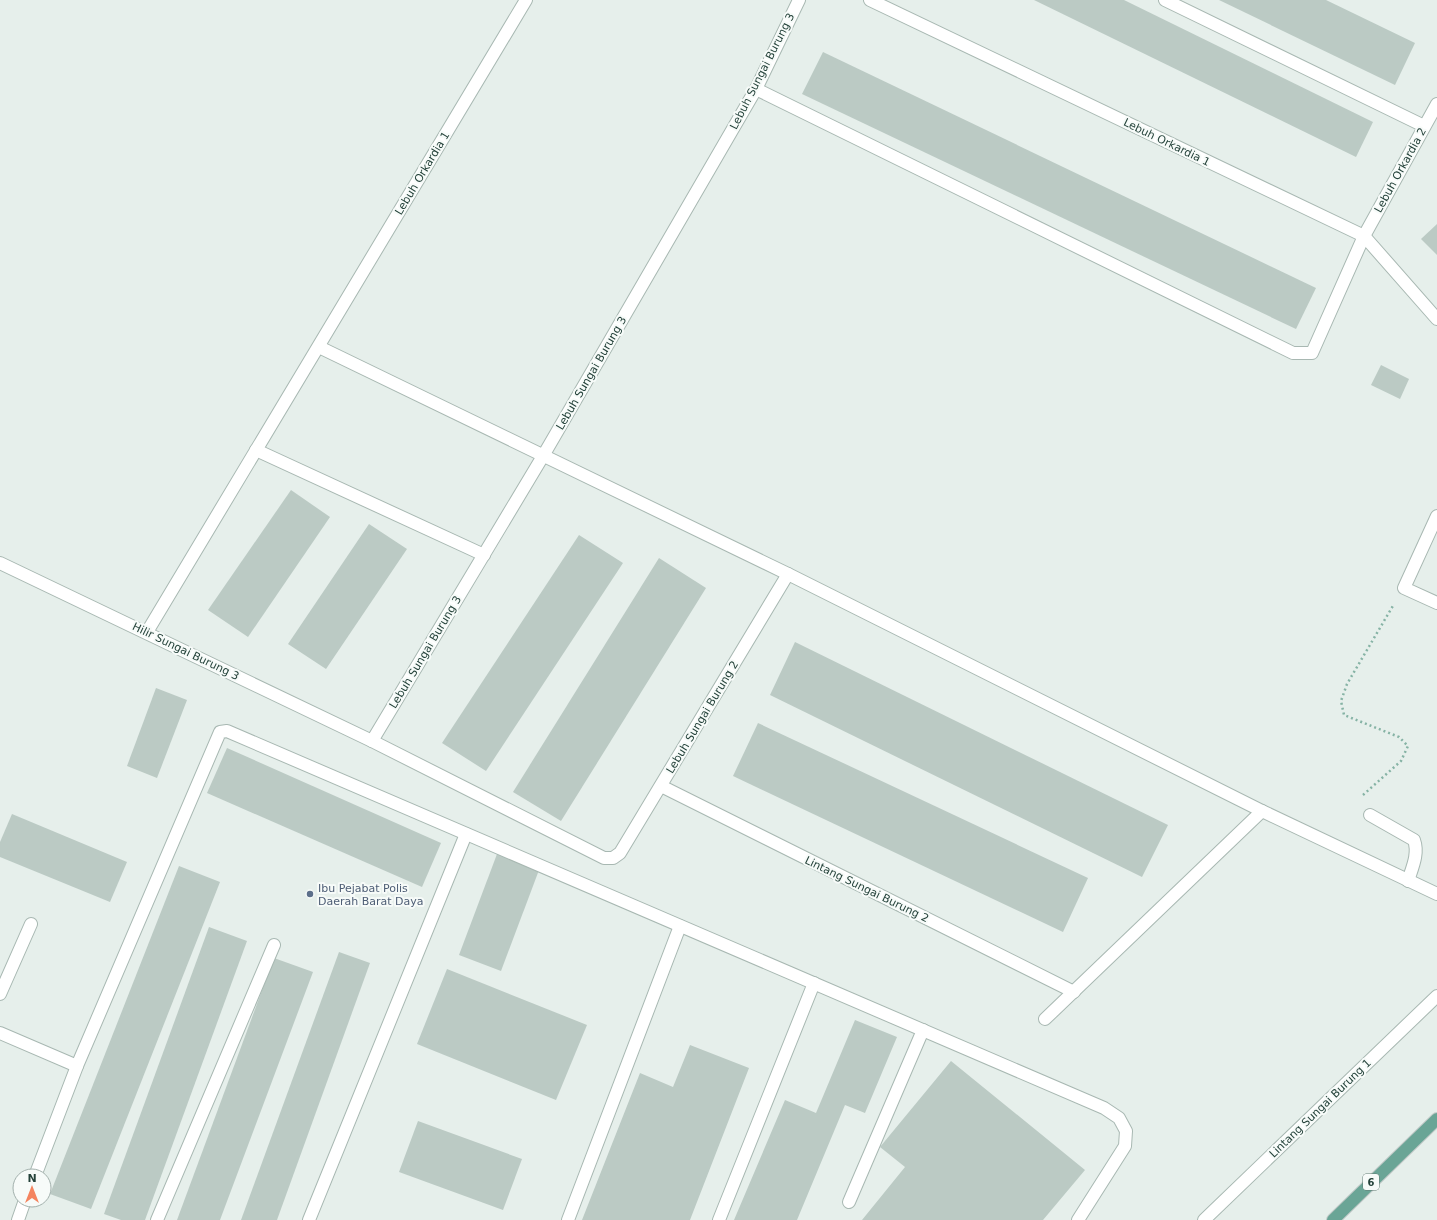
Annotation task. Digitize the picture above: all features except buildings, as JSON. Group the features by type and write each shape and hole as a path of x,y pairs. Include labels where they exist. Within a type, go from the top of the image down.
{"main road":[{"name":"6","path":"1333,1220 1437,1119"}],"street":[{"name":"Lebuh Orkardia 1","path":"147,632 526,0"},
{"name":"Lebuh Sungai Burung 3","path":"372,741 543,456 756,89 799,0"},
{"name":"Lebuh Orkardia 1","path":"870,0 1364,236 1437,319"},
{"path":"1165,0 1424,126"},
{"name":"Lebuh Orkardia 2","path":"756,89 1293,353 1312,353 1364,236 1437,104"},
{"path":"319,347 788,574 1262,811 1437,894"},
{"path":"256,450 484,555"},
{"path":"1437,516 1404,588 1437,603"},
{"name":"Hilir Sungai Burung 3","path":"0,563 147,632 372,741 604,858 614,858"},
{"name":"Lebuh Sungai Burung 2","path":"614,858 620,853 788,574"},
{"path":"38,1168 77,1066 220,732 227,731 1104,1108 1119,1118 1126,1131 1125,1146 1078,1220"},
{"name":"Lintang Sungai Burung 2","path":"660,786 1074,992"},
{"path":"1045,1019 1262,811"},
{"path":"1370,815 1414,840 1416,854 1408,881"},
{"path":"309,1220 466,834"},
{"path":"0,994 32,924"},
{"path":"568,1220 680,926"},
{"path":"157,1220 274,945"},
{"path":"719,1220 814,983"},
{"name":"Lintang Sungai Burung 1","path":"1204,1220 1437,996"},
{"path":"849,1202 923,1030"},
{"path":"0,1034 77,1066"},
{"path":"18,1220 22,1208"}],"path":[{"path":"1370,815 1363,806 1362,797 1400,761 1408,746 1399,737 1344,715 1341,701 1347,684 1404,588"}],"place":[{"name":"Ibu Pejabat Polis Daerah Barat Daya","path":"310,894"}]}
